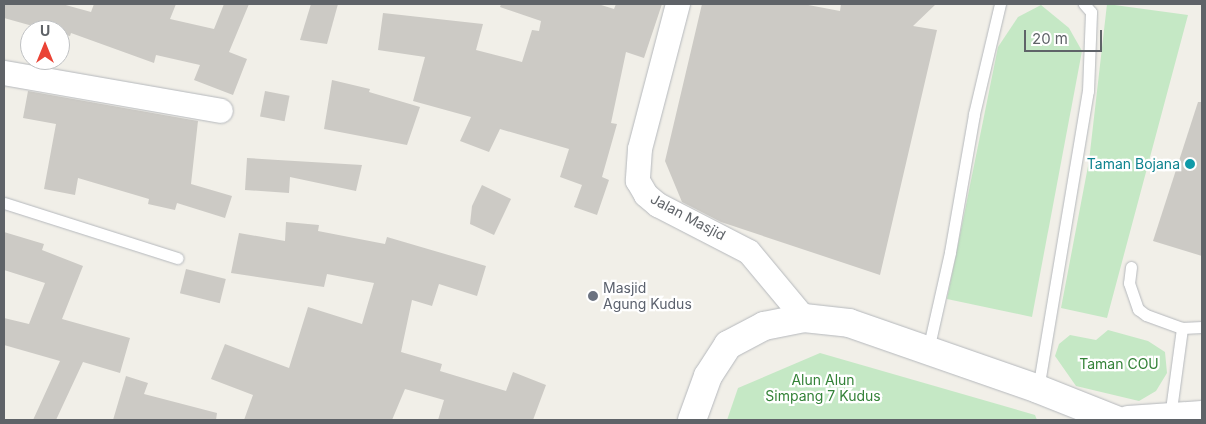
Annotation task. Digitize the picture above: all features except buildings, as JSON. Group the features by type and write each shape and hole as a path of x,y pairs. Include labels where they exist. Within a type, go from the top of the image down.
{"main road":[{"path":"692,420 708,376 728,345 764,326 804,318 850,323 1031,387 1116,420"},
{"path":"1128,420 1202,415"}],"street":[{"name":"Jalan Masjid","path":"678,4 640,150 638,181 646,195 658,205 749,252 804,318"},
{"path":"4,73 221,111"}],"lane":[{"path":"928,350 950,252 974,114 1000,4"},
{"path":"1031,387 1088,91 1091,12 1084,4"},
{"path":"4,203 177,258"},
{"path":"1131,267 1129,283 1138,309 1146,315 1182,328 1202,327"},
{"path":"1170,417 1182,328"}],"green space":[{"path":"1107,4 1188,15 1107,318 1061,308 1089,161"},
{"path":"1041,5 1069,28 1082,51 1032,317 947,299 998,47 1018,17"},
{"name":"Taman COU","path":"1108,330 1148,341 1165,352 1167,373 1156,391 1139,401 1076,386 1055,356 1059,344 1070,335 1096,340"},
{"name":"Alun Alun Simpang 7 Kudus","path":"820,353 1035,415 1037,420 727,420 738,388"}],"place":[{"name":"Taman Bojana","path":"1190,164"},
{"name":"Masjid Agung Kudus","path":"593,296"}]}
